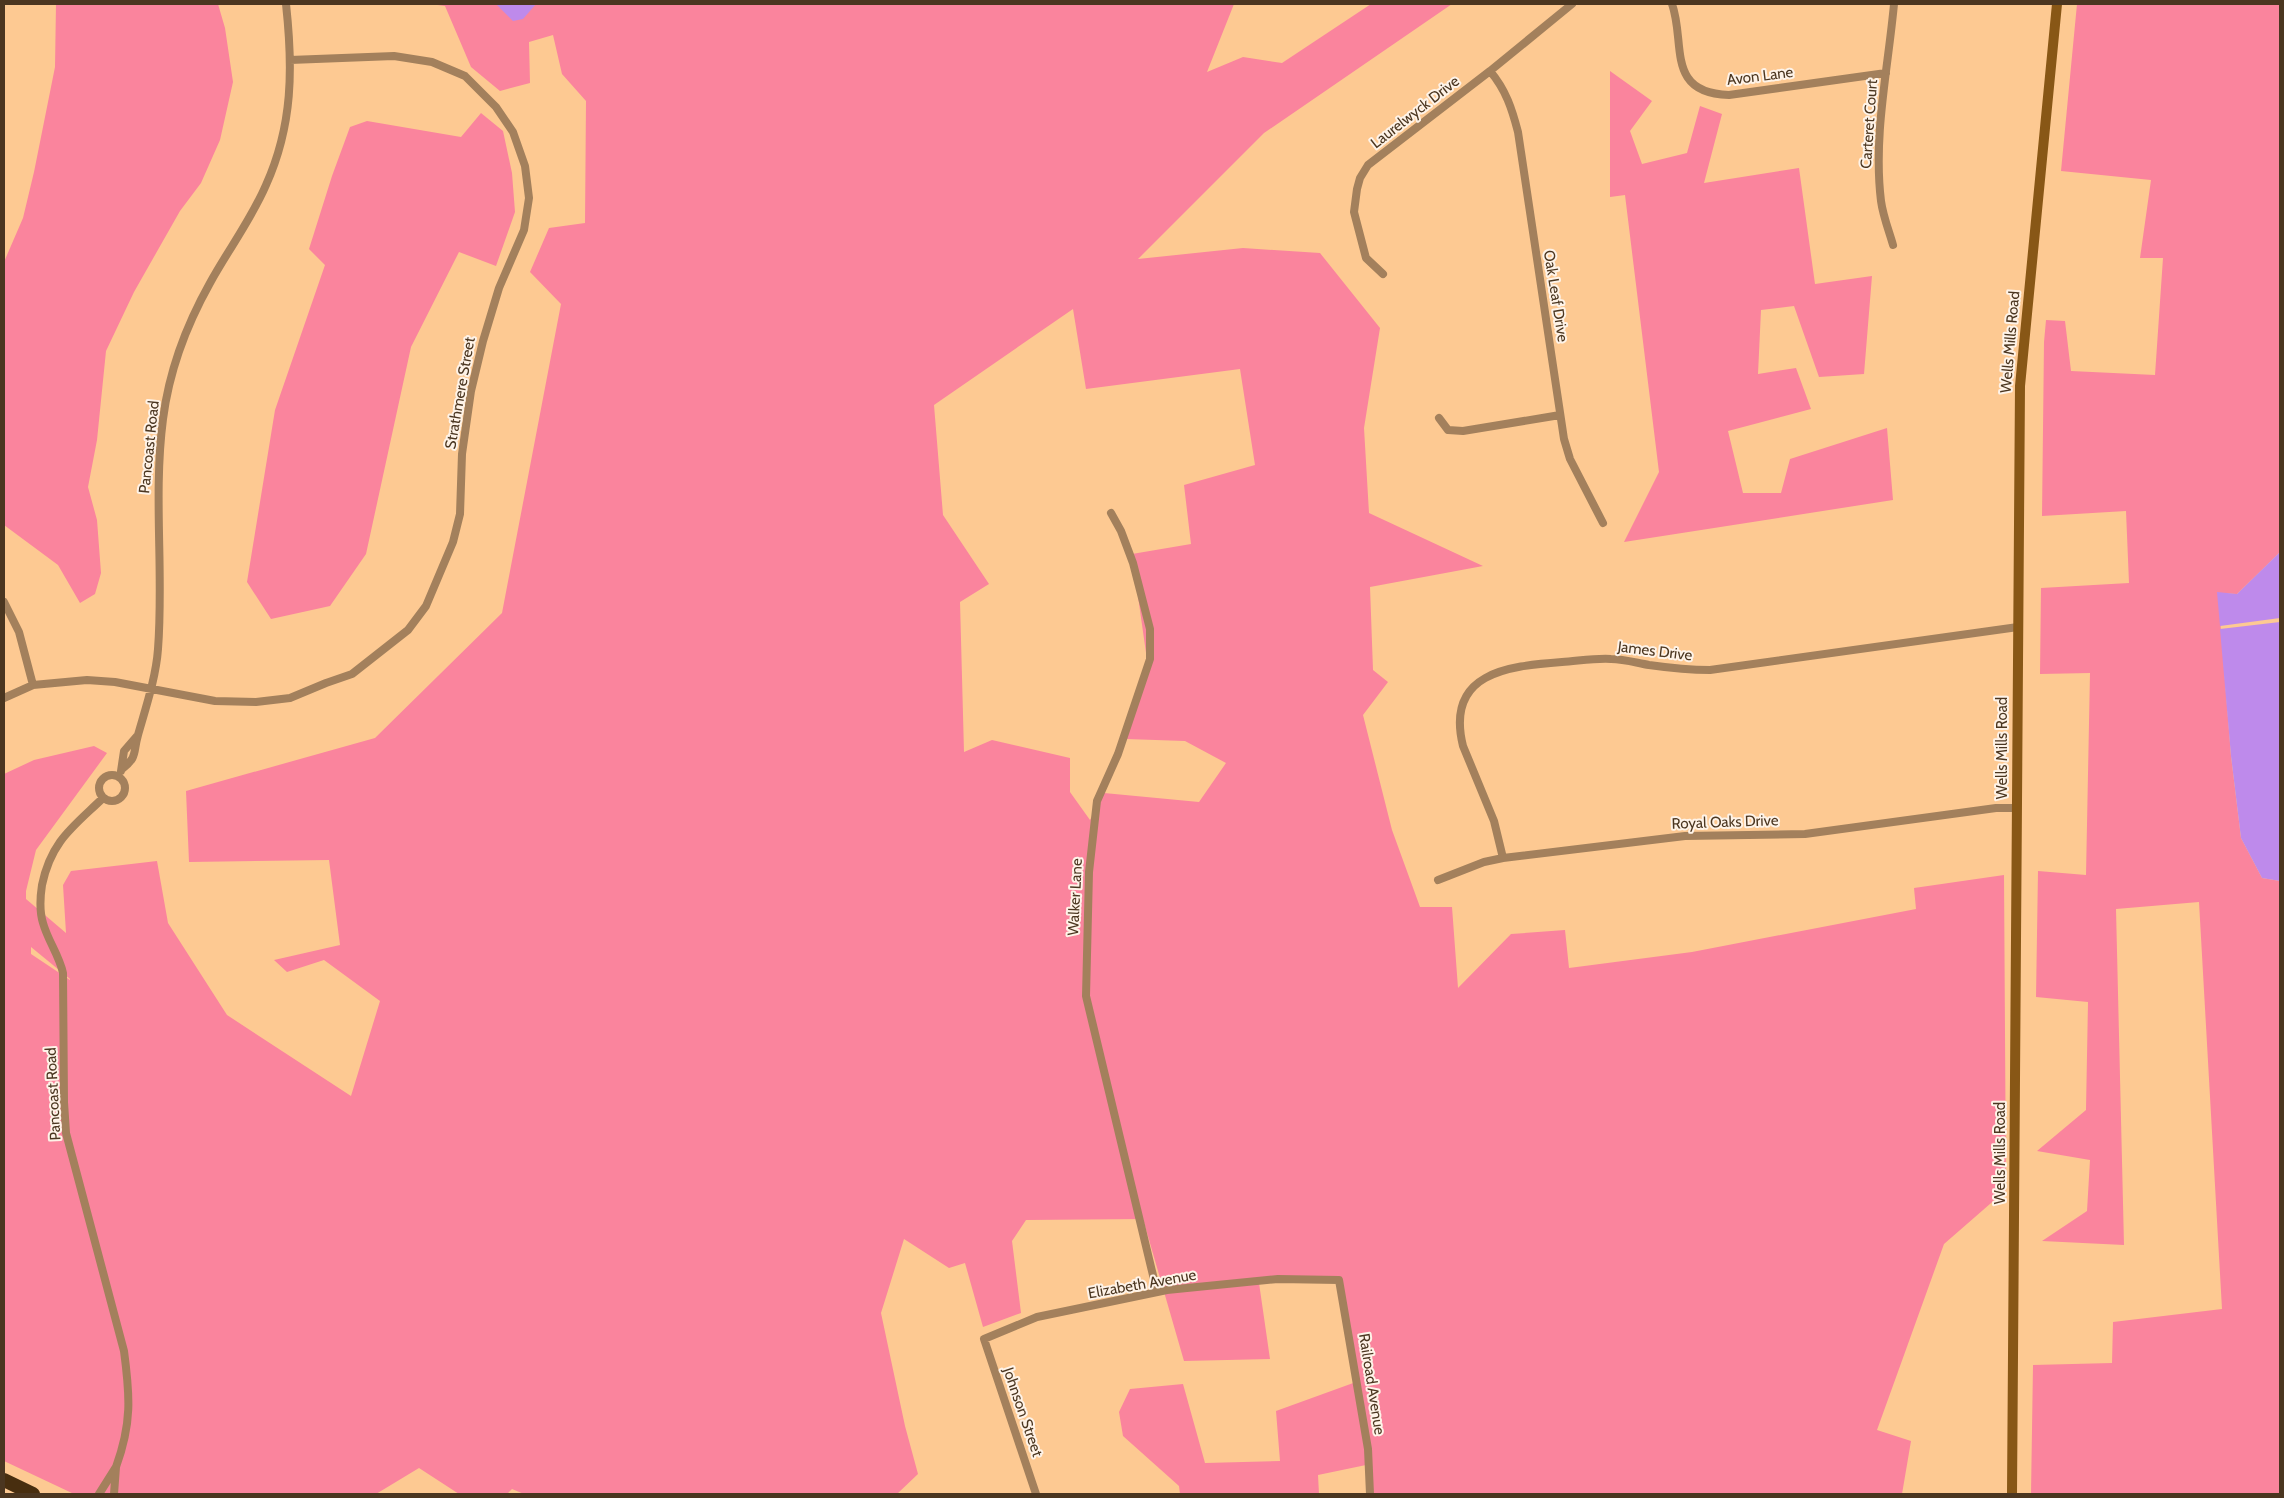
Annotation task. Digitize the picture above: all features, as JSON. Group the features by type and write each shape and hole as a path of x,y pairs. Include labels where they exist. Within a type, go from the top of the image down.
{"highway":[{"path":"4,1480 33,1494"}],"main road":[{"name":"Wells Mills Road","path":"2012,1494 2020,372 2057,4"}],"street":[{"name":"Pancoast Road","path":"120,773 134,757 137,736 150,690 158,650 157,503 163,419 173,373 189,326 210,283 249,220 267,184 282,142 291,88 286,4"},
{"name":"Laurelwyck Drive","path":"1383,274 1366,258 1355,224 1354,201 1360,178 1368,165 1490,71 1572,4"},
{"name":"Avon Lane","path":"1672,4 1679,56 1692,83 1704,92 1729,95 1886,73"},
{"name":"Carteret Court","path":"1893,245 1881,203 1879,172 1886,73 1894,4"},
{"name":"Strathmere Street","path":"4,698 33,685 87,680 115,682 215,702 256,702 290,698 352,674 408,630 426,606 453,542 460,514 462,454 471,391 482,341 499,288 524,230 529,198 526,166 513,132 496,106 465,76 432,62 394,56 290,60"},
{"name":"Oak Leaf Drive","path":"1490,71 1500,83 1511,104 1518,132 1564,439 1570,459 1603,523"},
{"path":"1439,418 1448,430 1463,431 1560,415"},
{"name":"Walker Lane","path":"1111,514 1121,531 1133,563 1150,629 1150,659 1118,754 1098,801 1088,890 1086,996 1157,1292"},
{"path":"4,602 19,632 33,685"},
{"name":"James Drive","path":"1503,858 1494,821 1463,746 1460,733 1463,705 1469,693 1487,676 1524,664 1612,659 1686,670 1710,670 2018,627"},
{"name":"Pancoast Road","path":"120,773 124,751 137,736"},
{"path":"120,773 125,784 123,796 115,801 103,798 99,791 102,779 112,774 120,773"},
{"name":"Pancoast Road","path":"99,1494 116,1467 126,1440 129,1413 127,1374 124,1351 66,1133 63,973 58,956 43,924 40,906 44,879 54,849 74,824 103,798"},
{"name":"Royal Oaks Drive","path":"1438,880 1484,862 1503,858 1686,836 1805,834 1996,808 2016,808"},
{"name":"Elizabeth Avenue","path":"984,1339 1038,1317 1157,1292 1278,1279 1339,1280"},
{"name":"Railroad Avenue","path":"1339,1280 1368,1449 1370,1494"},
{"name":"Johnson Street","path":"984,1339 1036,1494"},
{"name":"Pancoast Road","path":"114,1494 116,1467"}],"shaded area":[{"path":"56,4 218,4 225,28 233,82 220,140 201,183 180,211 134,292 106,351 97,440 88,487 97,520 101,573 95,594 80,603 58,565 4,525 4,262 23,218 34,172 55,67"},
{"path":"430,4 1234,4 1207,72 1243,57 1282,63 1371,4 1452,4 1264,133 1138,259 1243,248 1320,253 1380,328 1364,428 1369,513 1483,566 1370,587 1373,670 1388,682 1363,715 1392,830 1420,907 1452,907 1458,988 1511,934 1565,930 1569,968 1692,952 1916,909 1914,888 2004,875 2006,1190 1944,1244 1877,1430 1911,1441 1902,1494 1367,1494 1366,1465 1318,1475 1319,1494 1180,1494 1179,1486 1123,1436 1119,1412 1130,1389 1183,1384 1205,1463 1280,1461 1276,1411 1356,1382 1339,1280 1259,1283 1270,1359 1184,1361 1143,1219 1026,1220 1012,1241 1021,1313 983,1327 965,1263 949,1268 904,1239 881,1313 905,1426 918,1474 897,1494 524,1494 512,1489 507,1494 459,1494 419,1468 376,1494 74,1494 4,1461 4,774 34,760 94,746 107,753 36,850 26,891 26,899 66,933 63,885 71,871 157,861 168,923 227,1015 351,1096 380,1001 324,960 287,972 274,960 340,945 329,860 189,862 186,791 375,738 502,613 561,304 530,272 549,228 585,223 586,101 562,74 553,35 529,42 530,83 500,91 471,67 445,6","holes":["1073,309 1086,389 1240,369 1255,465 1184,485 1191,544 1132,554 1147,660 1126,739 1185,741 1226,763 1199,802 1104,793 1090,820 1070,792 1070,758 992,740 964,752 960,602 989,584 943,515 934,405","31,947 70,979 70,980 31,954"]},
{"path":"496,4 536,4 523,19 513,21"},
{"path":"2077,4 2280,4 2280,552 2237,594 2218,593 2231,756 2241,838 2262,878 2280,881 2280,1494 2031,1494 2033,1365 2112,1363 2113,1322 2222,1309 2199,902 2116,909 2124,1245 2042,1241 2087,1211 2090,1160 2037,1151 2086,1110 2088,1002 2036,997 2038,871 2086,875 2090,673 2040,674 2041,588 2129,583 2126,511 2042,516 2044,342 2046,320 2065,321 2071,371 2155,375 2163,258 2140,258 2151,180 2061,171"},
{"path":"1610,71 1652,101 1630,131 1642,164 1687,153 1700,106 1722,114 1704,183 1799,168 1815,284 1872,276 1864,374 1819,377 1794,306 1761,310 1758,374 1796,368 1811,409 1728,431 1743,493 1781,493 1790,459 1887,428 1893,500 1624,542 1659,472 1625,195 1610,197"},
{"path":"481,113 503,131 512,173 515,212 496,266 459,252 411,347 366,554 330,606 271,619 247,582 275,410 325,265 309,249 350,127 367,121 461,137"},
{"path":"2280,552 2280,618 2220,626 2217,592 2237,594"},
{"path":"2280,622 2280,881 2262,878 2241,838 2231,756 2220,629"}]}
